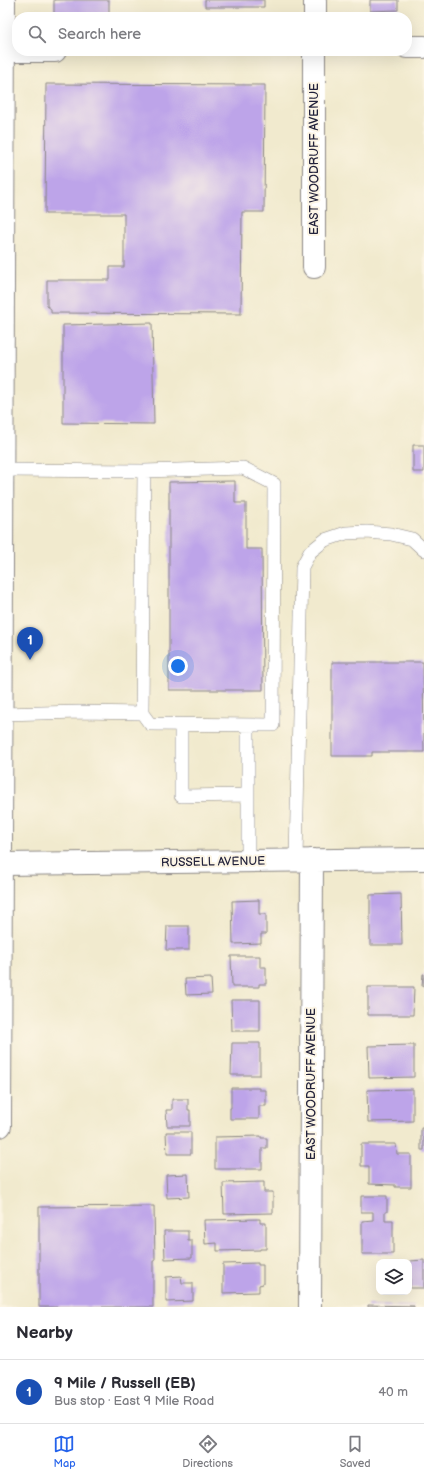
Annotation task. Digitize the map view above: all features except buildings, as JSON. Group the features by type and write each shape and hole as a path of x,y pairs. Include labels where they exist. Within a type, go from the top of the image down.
{"street":[{"path":"0,1126 2,864 2,52 4,0"},
{"path":"315,0 315,12"},
{"path":"412,48 424,47"},
{"path":"2,52 12,52"},
{"name":"EAST WOODRUFF AVENUE","path":"314,56 314,267"},
{"name":"RUSSELL AVENUE","path":"2,864 424,859"},
{"name":"EAST WOODRUFF AVENUE","path":"304,860 310,1307"}],"lane":[{"path":"2,470 144,472 243,468 274,484 273,725 150,724 142,712 144,472"},
{"path":"304,860 302,567 310,552 325,540 346,534 367,532 391,534 412,539 424,550"},
{"path":"1,707 80,712 142,712"},
{"path":"181,725 181,796 248,795"},
{"path":"248,725 248,861"}],"place":[{"name":"9 Mile / Russell (EB)","path":"30,660"}]}
